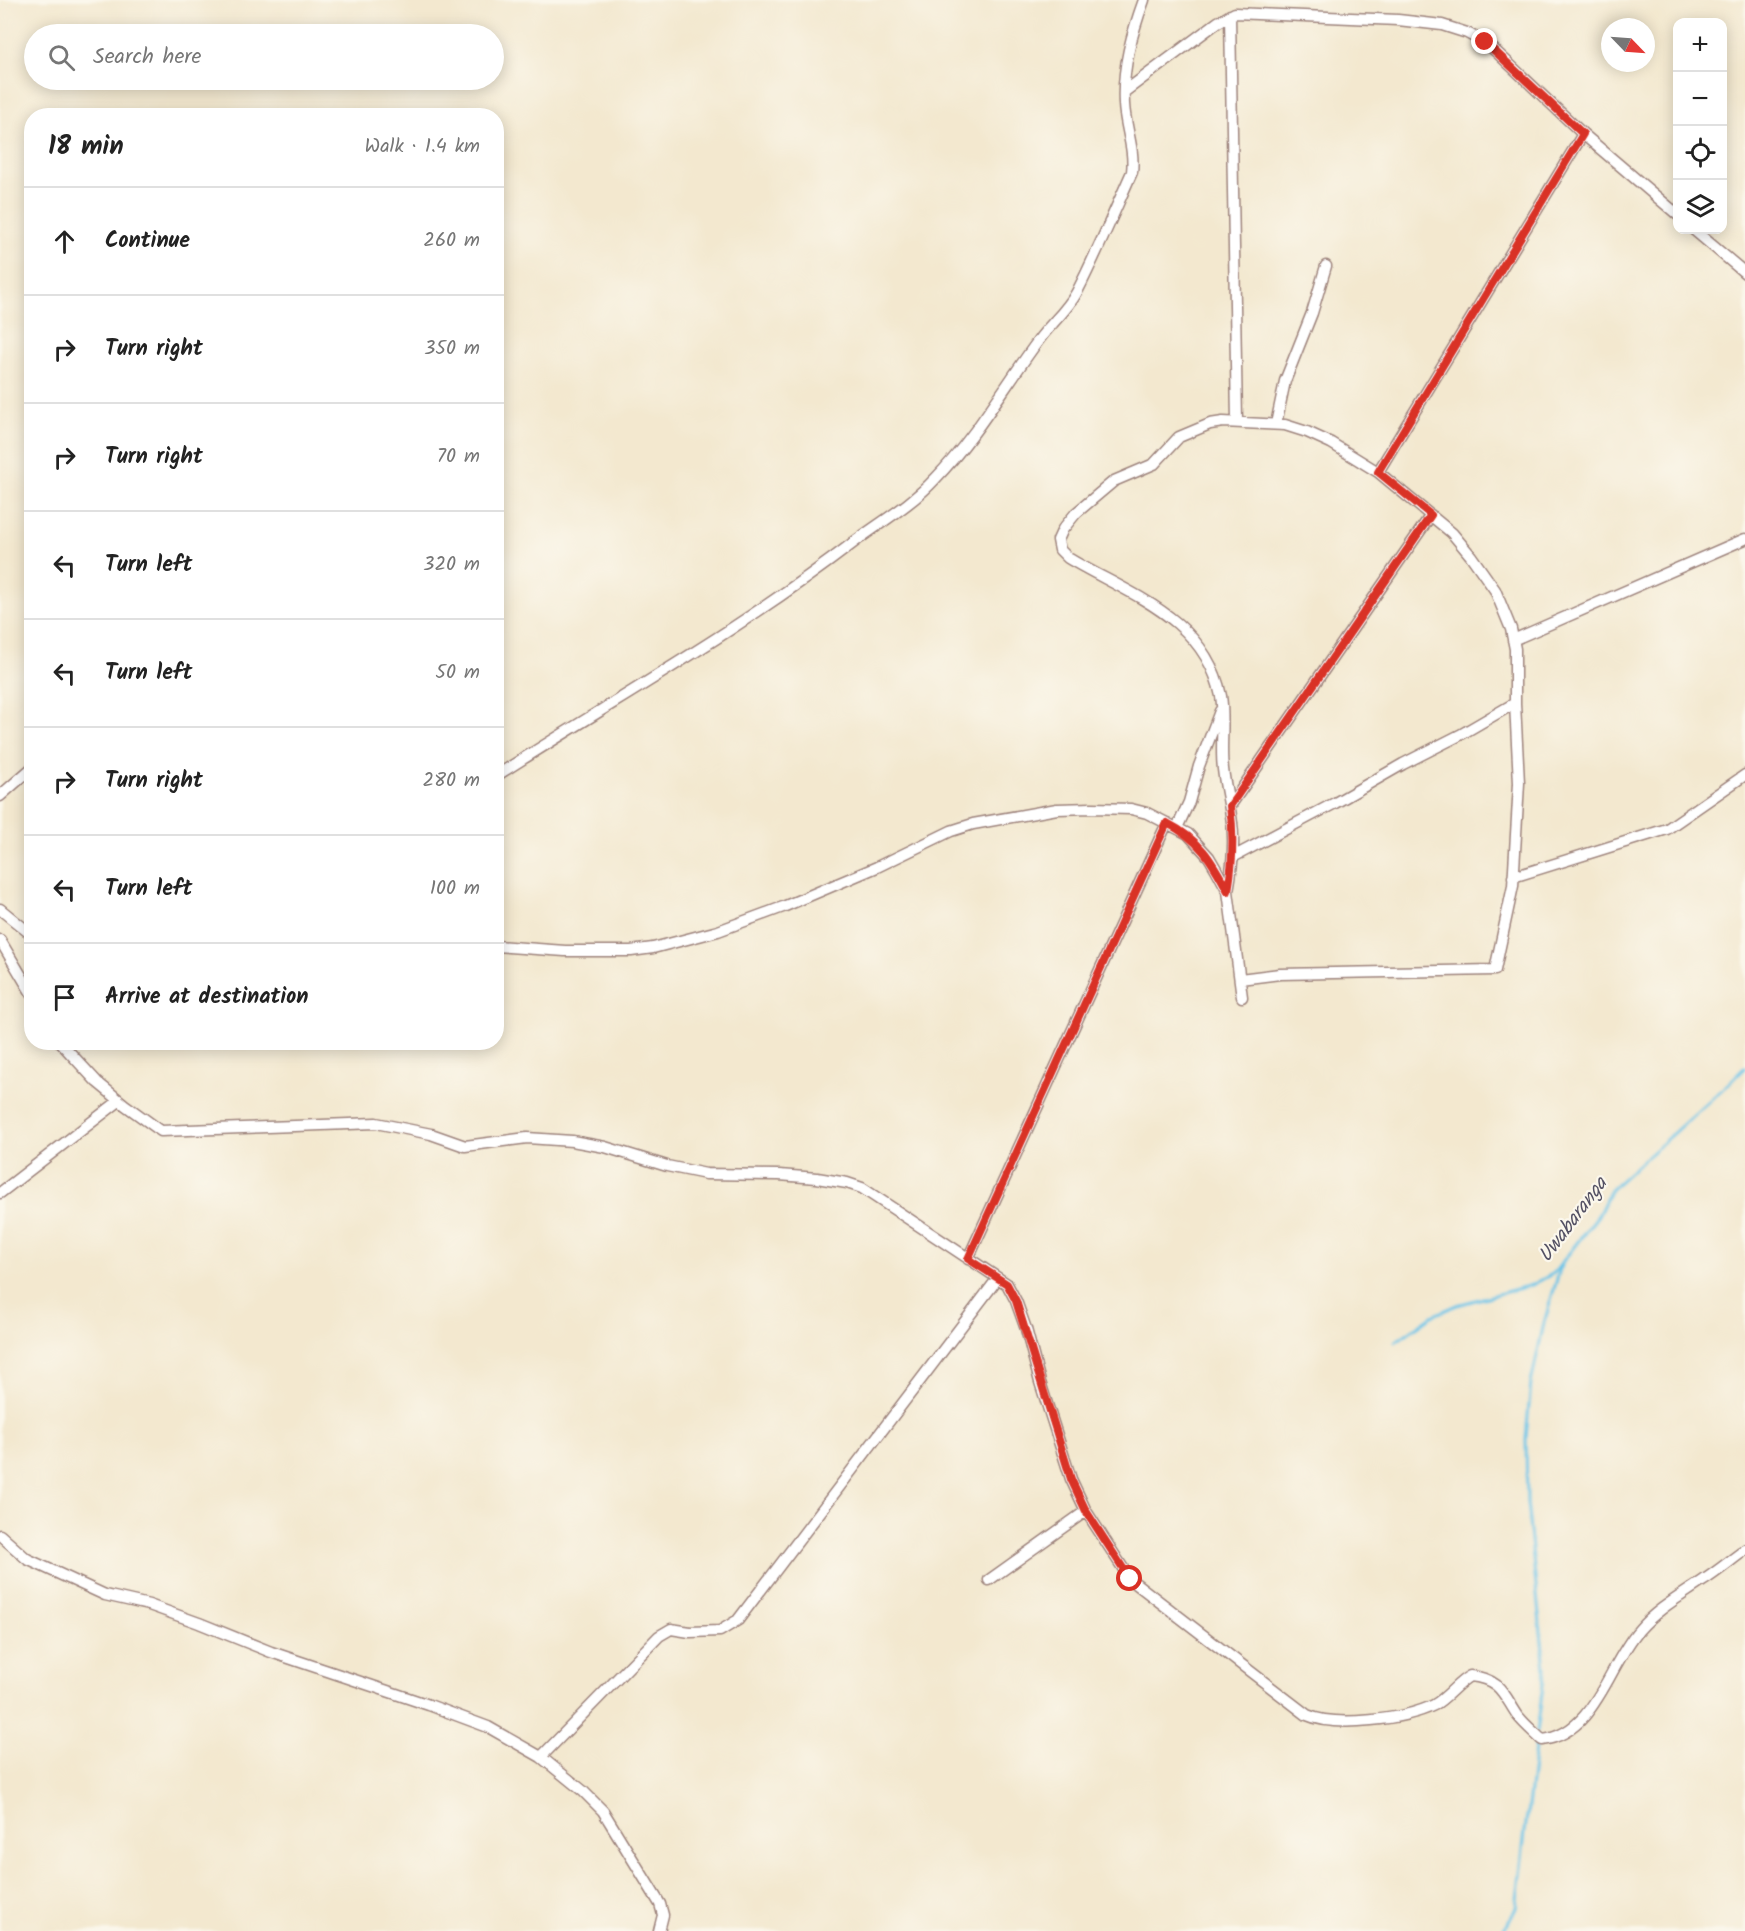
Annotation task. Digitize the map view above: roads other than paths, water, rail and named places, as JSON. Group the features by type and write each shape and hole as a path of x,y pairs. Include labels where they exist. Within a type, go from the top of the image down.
{"street":[{"path":"504,771 706,647 902,509 935,479 993,405 1039,338 1063,313 1077,293 1132,172 1133,151 1124,93 1130,44 1144,0"},
{"path":"1124,93 1230,15 1242,12 1398,20 1442,25 1476,37 1489,45 1583,134 1673,212"},
{"path":"1230,15 1237,421"},
{"path":"1378,472 1583,134"},
{"path":"1699,234 1745,273"},
{"path":"1276,424 1285,381 1312,313 1326,266"},
{"path":"1240,979 1280,974 1495,970 1514,877 1519,783 1515,649 1504,609 1483,572 1452,533 1431,515 1378,472 1331,443 1306,432 1276,424 1237,421 1210,424 1179,437 1154,464 1114,481 1076,513 1063,529 1058,540 1060,550 1068,558 1172,617 1190,636 1207,662 1218,685 1222,705 1223,768 1233,826 1233,857 1228,891 1242,997"},
{"path":"1230,806 1431,515"},
{"path":"1513,640 1745,539"},
{"path":"1233,857 1460,735 1515,702"},
{"path":"968,1259 1172,825 1189,802 1199,766 1222,705"},
{"path":"0,796 24,775"},
{"path":"1514,877 1667,829 1745,775"},
{"path":"504,947 565,951 632,951 653,948 718,931 783,907 877,867 951,831 973,824 1057,809 1131,809 1147,813 1188,834 1209,856 1228,891"},
{"path":"0,909 24,928"},
{"path":"0,940 24,980"},
{"path":"67,1050 97,1082 119,1101 155,1128 168,1132 251,1126 376,1123 422,1132 465,1146 527,1138 572,1141 605,1147 667,1166 706,1174 817,1178 862,1188 1007,1284 1016,1301 1071,1479 1086,1511 1130,1579 1307,1715 1326,1721 1360,1722 1434,1705 1470,1676 1499,1685 1520,1718 1542,1740 1550,1739 1572,1728 1587,1713 1629,1643 1650,1618 1745,1550"},
{"path":"0,1193 119,1101"},
{"path":"541,1757 659,1636 671,1629 690,1632 720,1631 738,1620 998,1278"},
{"path":"989,1580 1086,1511"},
{"path":"0,1535 27,1559 105,1595 149,1605 281,1656 429,1705 488,1727 541,1757 583,1791 608,1818 660,1904 663,1915 659,1931"}],"waterway":[{"name":"Uwabaranga","path":"1395,1342 1432,1316 1457,1305 1532,1285 1554,1273 1599,1214 1611,1189 1745,1067"},
{"path":"1537,1732 1545,1669 1527,1503 1526,1438 1531,1383 1544,1323 1562,1262"},
{"path":"1504,1931 1516,1908 1536,1739"}]}
